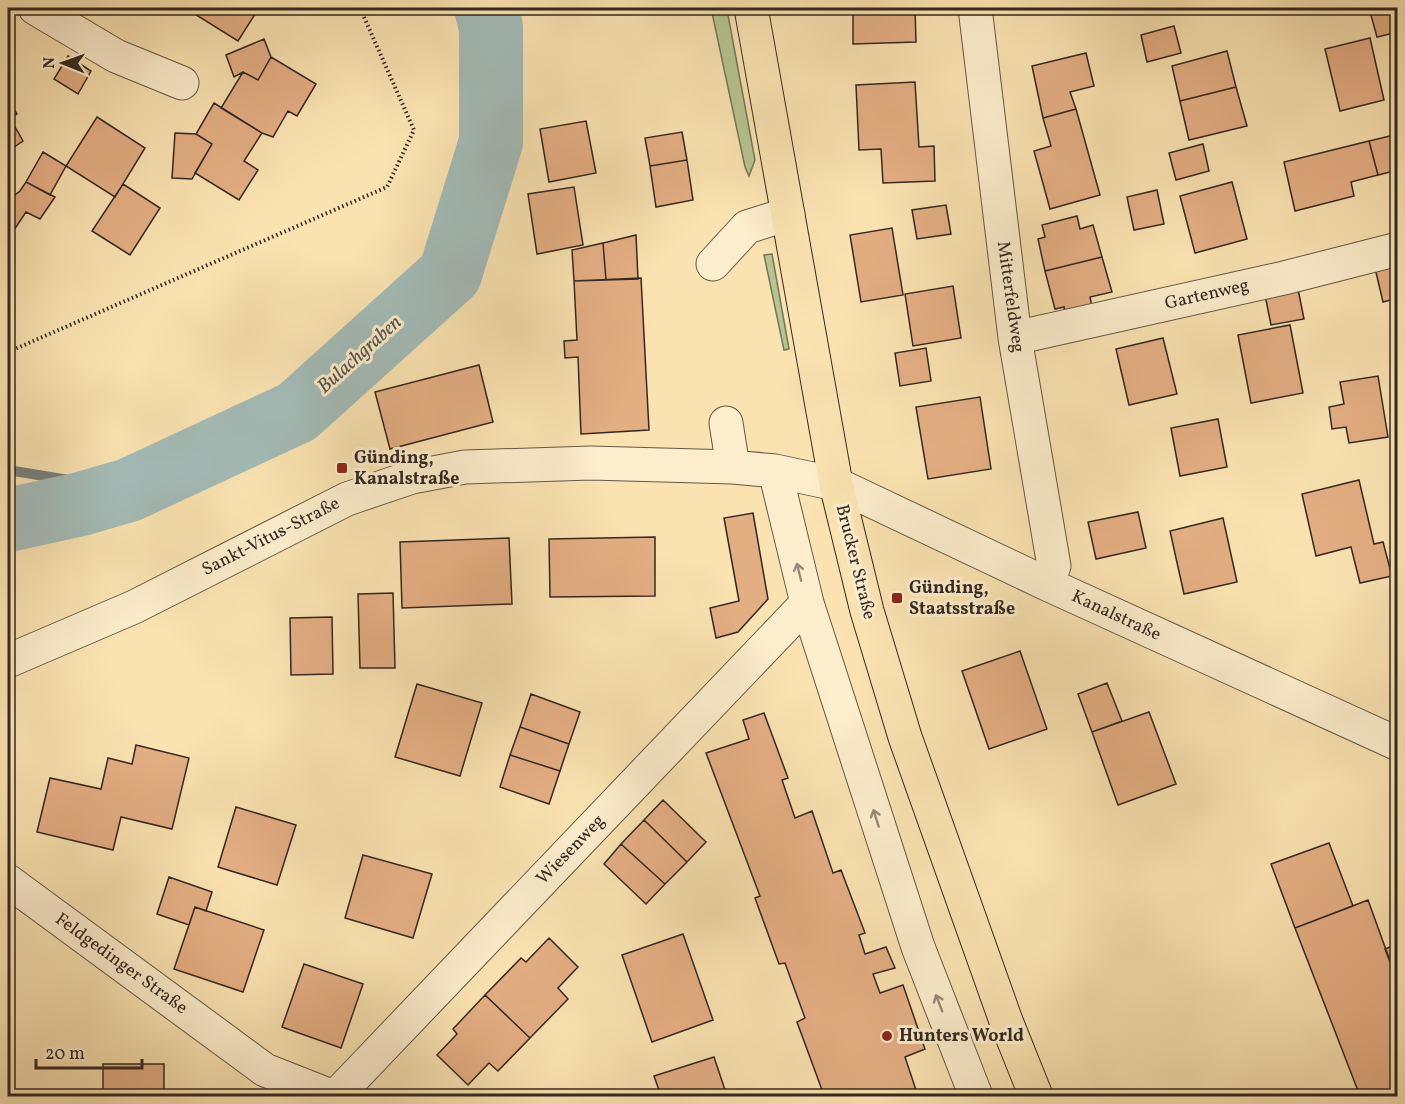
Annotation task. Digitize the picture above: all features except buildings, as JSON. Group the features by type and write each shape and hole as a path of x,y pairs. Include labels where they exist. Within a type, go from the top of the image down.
{"main road":[{"name":"Brucker Straße","path":"751,8 836,484 867,611 905,737 1006,1021 1036,1096"}],"street":[{"path":"35,8 116,56 182,83"},
{"name":"Mitterfeldweg","path":"975,8 1015,338 1054,566 1047,584"},
{"path":"713,264 747,226 788,214"},
{"name":"Gartenweg","path":"1015,338 1284,278 1398,249"},
{"path":"726,423 734,467"},
{"name":"Sankt-Vitus-Straße","path":"8,661 135,607 347,499 412,477 465,467 591,463 734,467 775,471 836,484"},
{"path":"775,471 807,603 918,947 976,1096"},
{"name":"Kanalstraße","path":"836,484 1047,584 1398,744"},
{"name":"Wiesenweg","path":"336,1096 807,603"},
{"name":"Feldgedinger Straße","path":"8,880 265,1070 331,1096"}],"path":[{"path":"8,352 387,187 414,130 360,8"}],"green space":[{"path":"711,8 726,8 728,15 755,160 749,176 745,167"},
{"path":"772,254 789,349 784,350 764,255"}],"waterway":[{"name":"Bulachgraben","path":"8,520 81,504 129,490 297,412 450,274 491,142 491,27 486,8"},
{"path":"8,470 129,490"}],"place":[{"name":"Günding, Kanalstraße","path":"342,468"},
{"name":"Günding, Staatsstraße","path":"897,598"},
{"name":"Hunters World","path":"887,1036"}]}
